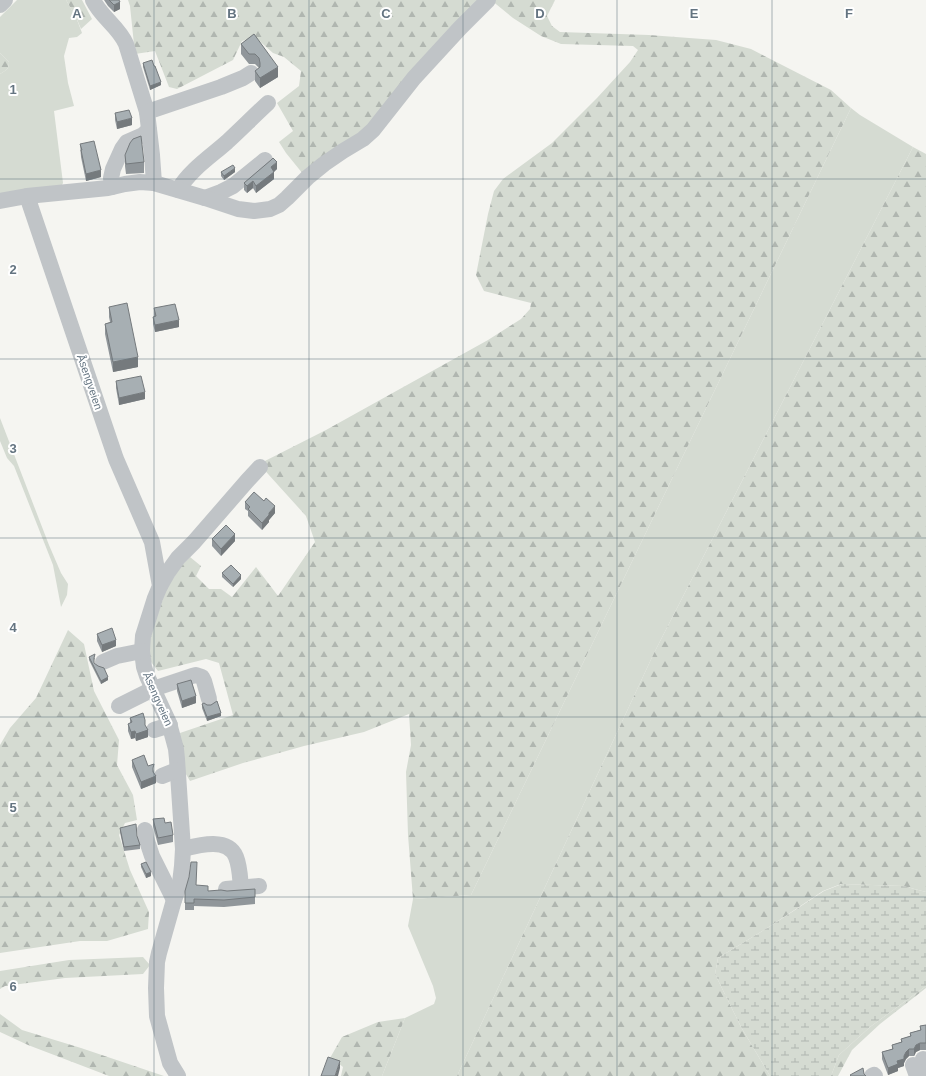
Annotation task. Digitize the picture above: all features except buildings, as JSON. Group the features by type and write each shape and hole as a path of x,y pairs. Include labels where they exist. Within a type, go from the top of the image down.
{"street":[{"path":"0,5 5,0"},
{"path":"93,0 104,18 124,39 147,112 154,183"},
{"path":"0,201 27,196 112,187 140,182 154,183 247,211 270,209 279,205 288,198 308,177 324,164 342,151 363,139 373,130 414,78 488,0"},
{"path":"147,112 221,87 243,78 250,73"},
{"path":"178,190 181,184 195,169 227,142 268,103"},
{"path":"112,187 111,178 113,169 122,149 127,142 143,135 149,130"},
{"path":"205,198 233,186 265,160"},
{"name":"Åsengveien","path":"27,196 116,459 152,542 160,586 147,620 143,636 142,651 144,667 170,725 176,749 183,850 180,883 157,962 156,988 157,1016 170,1063 178,1076"},
{"path":"160,586 178,558 260,467"},
{"path":"103,662 117,656 142,651"},
{"path":"119,706 153,689 192,676 202,677 209,699"},
{"path":"154,730 170,725"},
{"path":"162,776 177,770"},
{"path":"145,830 152,856 174,900"},
{"path":"183,850 195,846 225,846 233,851 238,864 234,889 259,886"}],"green space":[{"path":"17,0 66,0 76,17 82,33 77,37 69,38 64,56 68,83 74,106 54,111 63,183 61,187 0,196 0,74 8,68 9,62 0,53 0,17"},
{"path":"66,0 82,0 92,19 81,29 76,17"},
{"path":"128,0 483,0 367,131 303,174 279,142 293,131 277,103 299,86 301,71 284,57 273,53 255,37 242,41 233,60 177,89 169,87 155,51 135,54 130,6"},
{"path":"491,0 555,0 547,16 552,26 560,32 649,35 716,40 751,49 831,90 851,108 471,895 413,899 408,835 406,772 411,745 409,714 364,732 304,746 243,763 190,781 183,769 177,734 233,715 219,663 206,659 158,671 151,662 148,642 166,590 180,567 190,557 201,566 196,576 209,589 221,589 232,597 256,567 278,596 315,542 306,516 259,464 326,430 488,340 521,319 530,309 531,303 484,291 476,275 494,191 503,179 552,143 597,98 630,62 638,50 633,46 561,44 541,36 513,18"},
{"path":"0,53 9,62 9,65 5,71 0,74"},
{"path":"851,108 913,147 654,653 457,1076 382,1076 405,1018 434,1004 436,998 433,986 408,926 413,899 471,895"},
{"path":"913,147 926,154 926,892 903,886 841,884 823,891 772,925 718,958 715,974 741,1027 770,1076 457,1076 654,653"},
{"path":"0,418 49,545 61,573 68,584 67,595 61,607 53,565 14,466 7,458 0,441"},
{"path":"68,630 84,644 94,691 119,740 117,765 133,795 137,820 125,823 119,835 130,870 149,912 148,929 107,941 80,941 0,953 0,745 10,728 36,698"},
{"path":"842,884 903,886 926,892 926,986 870,1027 839,1055 831,1076 770,1076 741,1027 715,974 718,958 824,891"},
{"path":"143,957 150,965 143,974 65,978 5,986 0,989 0,971 69,960"},
{"path":"926,986 926,988 880,1024 852,1050 838,1076 831,1076 839,1055 870,1027"},
{"path":"0,1014 22,1030 164,1076 109,1076 28,1045 0,1032"},
{"path":"405,1018 382,1076 341,1076 343,1067 330,1058 342,1037 378,1022"}]}
